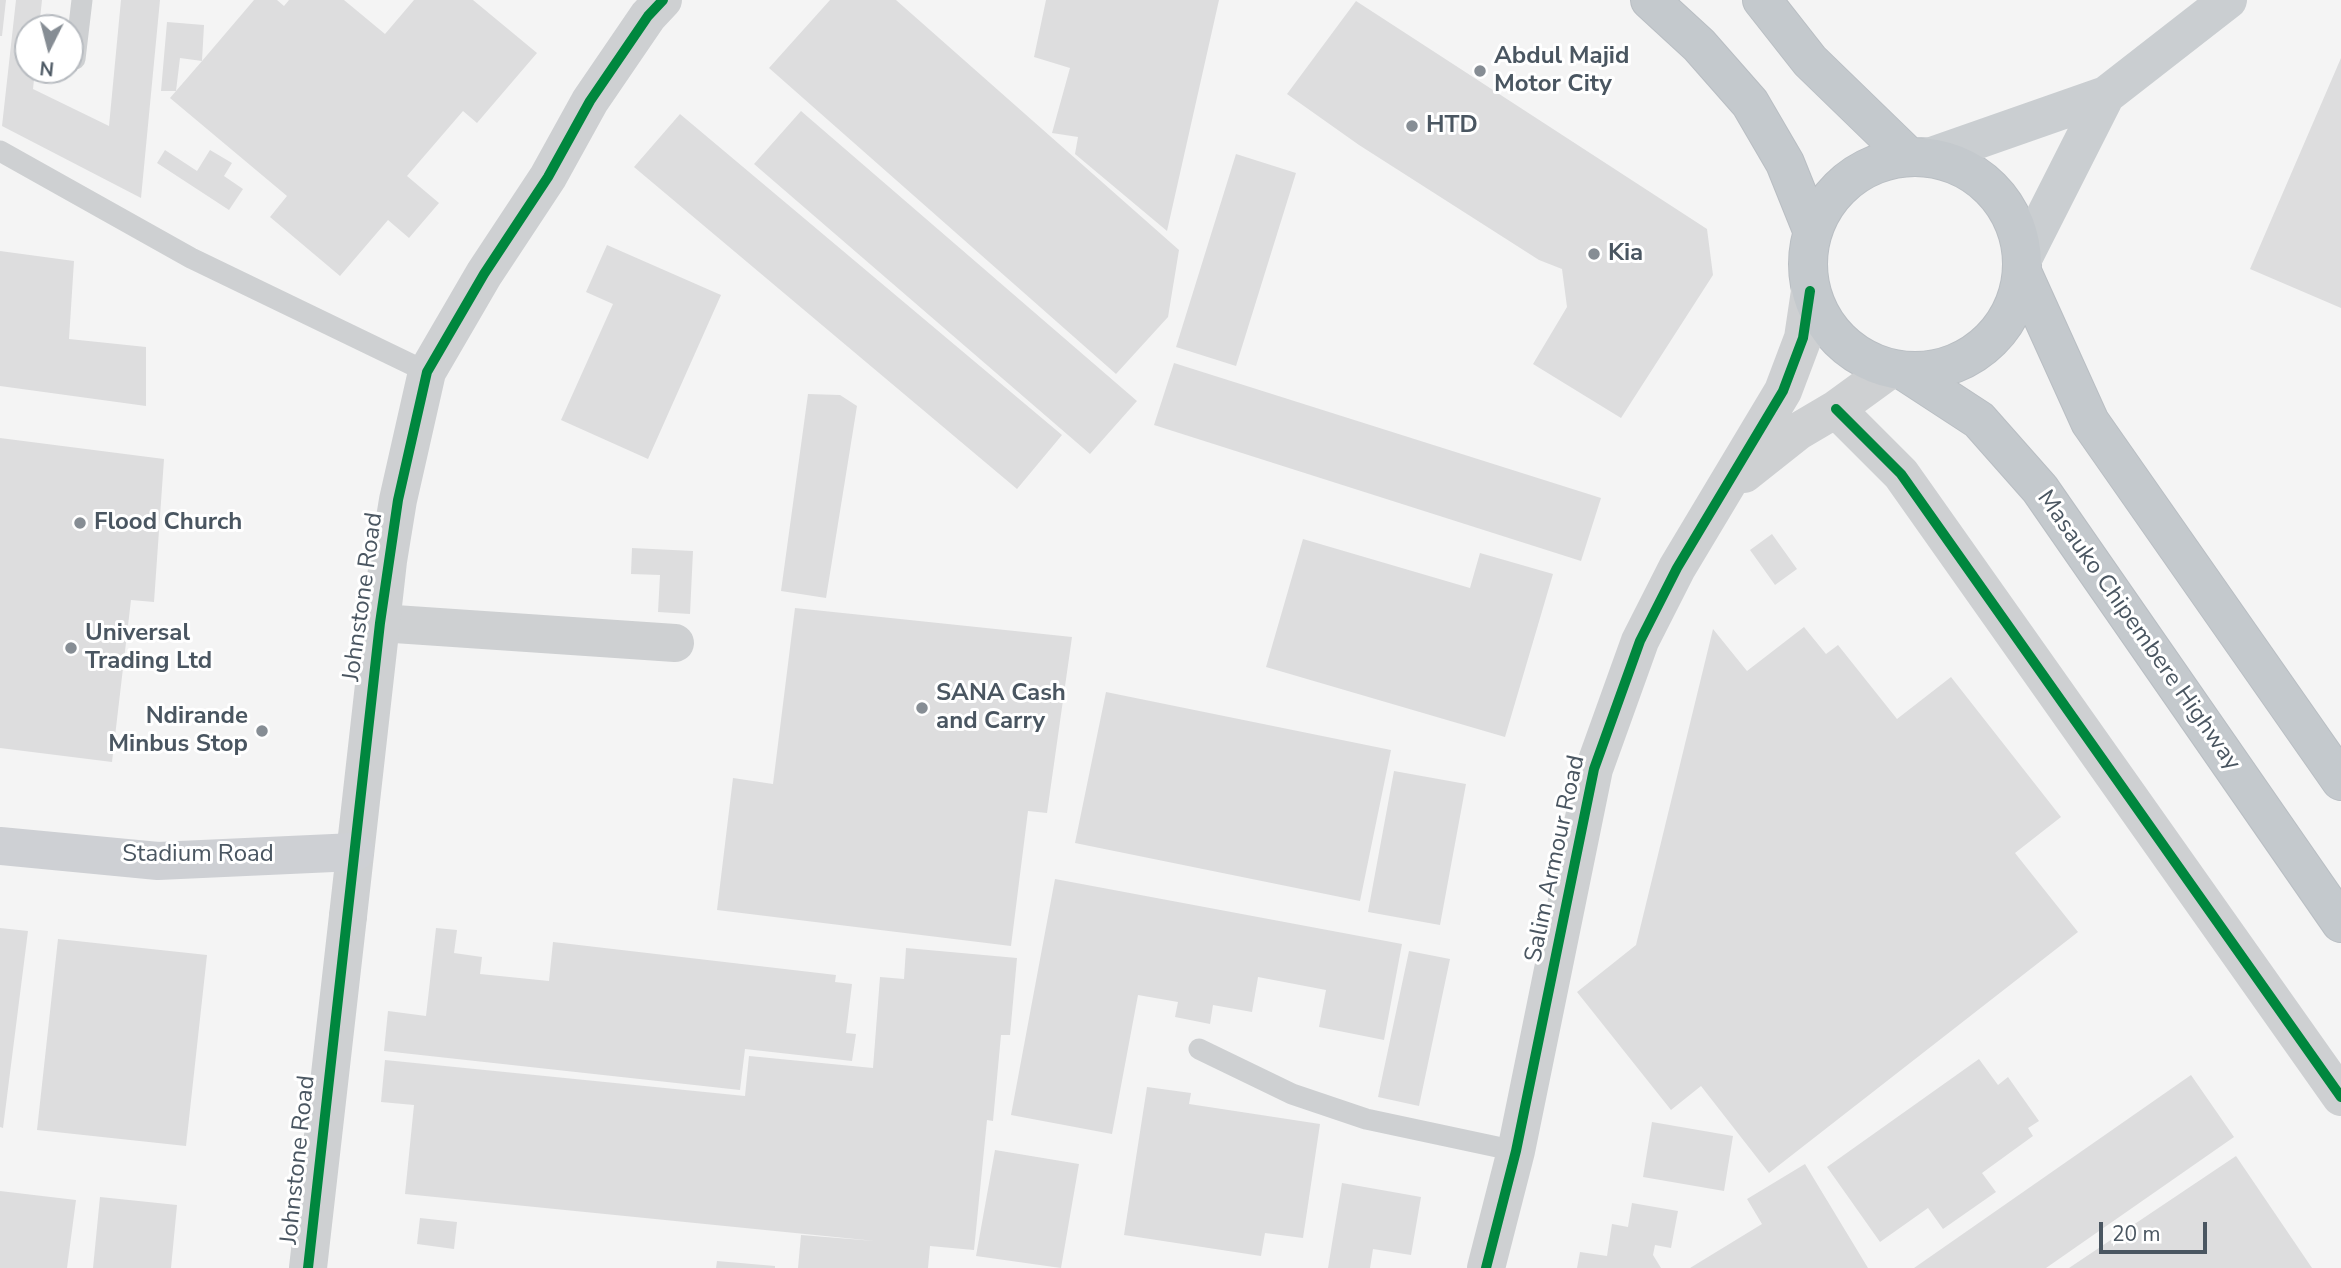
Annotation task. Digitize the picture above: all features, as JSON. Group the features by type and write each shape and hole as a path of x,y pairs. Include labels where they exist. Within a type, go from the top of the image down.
{"highway":[{"path":"1650,0 1699,45 1750,103 1785,163 1812,230"},
{"path":"1762,0 1810,61 1919,157"},
{"path":"2023,266 2014,306 1996,335 1970,356 1938,369 1898,370 1864,359 1840,341 1821,318 1810,291 1807,260 1812,230 1834,193 1867,167 1919,157 1958,165 1984,181 2004,203 2017,230 2023,266 2090,422 2341,782"},
{"name":"Masauko Chipembere Highway","path":"1898,370 1979,419 2040,489 2341,923"}],"main road":[{"path":"1919,157 2106,95 2228,0"},
{"path":"2023,266 2106,95"},
{"name":"Stadium Road","path":"0,846 158,861 355,852"}],"street":[{"name":"Johnstone Road","path":"308,1268 380,623 398,500 426,372 484,274 548,177 590,101 648,16 663,0"},
{"name":"Salim Armour Road","path":"1486,1268 1517,1152 1594,769 1640,641 1677,568 1729,486 1788,379 1803,338 1810,291"},
{"name":"Salim Armour Road","path":"1729,486 1797,432 1898,370"},
{"path":"1836,410 1901,474 2338,1085"},
{"path":"380,623 675,643"}],"lane":[{"path":"0,152 191,258 426,372"},
{"path":"1199,1049 1292,1094 1366,1119 1517,1152"}],"building":[{"path":"0,0 6,0 2,36 0,36"},
{"path":"16,0 42,0 40,14 14,14"},
{"path":"121,0 160,0 141,198 2,126 14,18 14,84 34,84 33,89 109,126"},
{"path":"254,0 277,0 284,6 289,0 344,0 385,34 414,0 473,0 537,53 477,123 463,111 407,176 439,203 409,238 388,220 340,276 270,217 287,196 170,98"},
{"path":"830,0 896,0 1179,250 1168,317 1116,374 769,68"},
{"path":"1046,0 1219,0 1167,231 1075,154 1078,137 1052,133 1070,68 1034,57"},
{"path":"1356,1 1707,229 1713,275 1621,418 1533,364 1567,307 1562,269 1539,260 1359,145 1287,94"},
{"path":"167,22 204,25 202,61 180,58 176,91 161,91"},
{"path":"2341,58 2341,308 2250,269"},
{"path":"801,111 1137,401 1090,454 754,164"},
{"path":"680,114 1062,435 1017,489 634,167"},
{"path":"165,150 197,171 210,150 232,163 224,176 243,189 229,210 157,163"},
{"path":"1236,154 1296,173 1236,366 1176,347"},
{"path":"607,245 721,295 648,459 561,420 613,304 586,292"},
{"path":"0,251 74,261 69,339 146,347 146,406 0,386"},
{"path":"1174,363 1601,498 1581,561 1154,425"},
{"path":"808,394 840,395 857,406 826,598 781,591"},
{"path":"0,438 164,459 154,602 131,600 112,762 0,748"},
{"path":"1772,534 1797,569 1775,585 1750,550"},
{"path":"1303,539 1470,588 1480,553 1553,574 1505,737 1266,667"},
{"path":"632,548 693,551 690,614 658,612 660,575 631,574"},
{"name":"SANA Cash and Carry","path":"795,608 1072,637 1047,813 1028,811 1011,946 717,910 733,778 773,784"},
{"path":"1804,627 1826,654 1838,645 1897,719 1951,677 2061,817 2015,853 2078,932 1769,1173 1701,1086 1671,1110 1577,992 1636,945 1713,629 1747,671"},
{"path":"1106,692 1391,750 1360,901 1075,843"},
{"path":"1394,771 1466,784 1440,925 1368,912"},
{"path":"1055,879 1402,944 1384,1040 1319,1027 1326,990 1258,977 1252,1012 1213,1005 1210,1024 1175,1017 1178,1002 1138,995 1112,1134 1011,1115"},
{"path":"0,928 28,931 3,1128 0,1127"},
{"path":"436,928 457,930 454,953 482,957 480,974 549,981 553,942 836,975 835,982 852,984 846,1033 856,1034 852,1061 745,1049 740,1090 384,1051 388,1011 426,1016"},
{"path":"58,939 207,955 186,1146 37,1130"},
{"path":"906,948 1017,958 1010,1035 1001,1035 993,1121 987,1120 974,1250 930,1246 928,1268 798,1268 801,1235 875,1241 405,1194 414,1105 381,1102 385,1060 745,1096 749,1056 873,1068 880,977 904,979"},
{"path":"1409,951 1450,959 1419,1106 1378,1097"},
{"path":"1979,1059 1998,1085 2008,1077 2039,1121 2028,1128 2033,1136 1982,1173 1996,1192 1943,1229 1928,1208 1880,1242 1827,1167"},
{"path":"2191,1075 2234,1137 2046,1268 1914,1268"},
{"path":"1147,1087 1191,1093 1189,1104 1320,1124 1303,1238 1265,1233 1261,1256 1124,1235"},
{"path":"1652,1122 1733,1136 1724,1191 1643,1177"},
{"path":"995,1150 1079,1164 1061,1268 976,1256"},
{"path":"2236,1156 2312,1268 2069,1268"},
{"path":"1805,1164 1868,1268 1690,1268 1762,1224 1747,1199"},
{"path":"1342,1183 1421,1197 1411,1255 1373,1249 1370,1268 1328,1268"},
{"path":"0,1191 76,1200 67,1268 0,1268"},
{"path":"100,1197 177,1205 171,1268 93,1268"},
{"path":"1632,1203 1678,1211 1671,1248 1655,1245 1653,1255 1661,1268 1577,1268 1580,1252 1607,1256 1612,1224 1628,1227"},
{"path":"420,1218 457,1222 454,1249 417,1244"},
{"path":"717,1261 775,1266 775,1268 716,1268"}],"cycle path":[{"path":"308,1268 380,623 398,500 427,372 484,274 548,177 590,101 648,16 663,0"},
{"path":"1486,1268 1516,1151 1594,769 1640,641 1677,568 1783,391 1803,338 1810,291"},
{"path":"1836,409 1901,474 2341,1097"}],"place":[{"name":"Abdul Majid Motor City","path":"1480,71"},
{"name":"HTD","path":"1412,126"},
{"name":"Kia","path":"1594,254"},
{"name":"Flood Church","path":"80,523"},
{"name":"Universal Trading Ltd","path":"71,648"},
{"name":"SANA Cash and Carry","path":"922,708"},
{"name":"Ndirande Minbus Stop","path":"262,731"}]}
